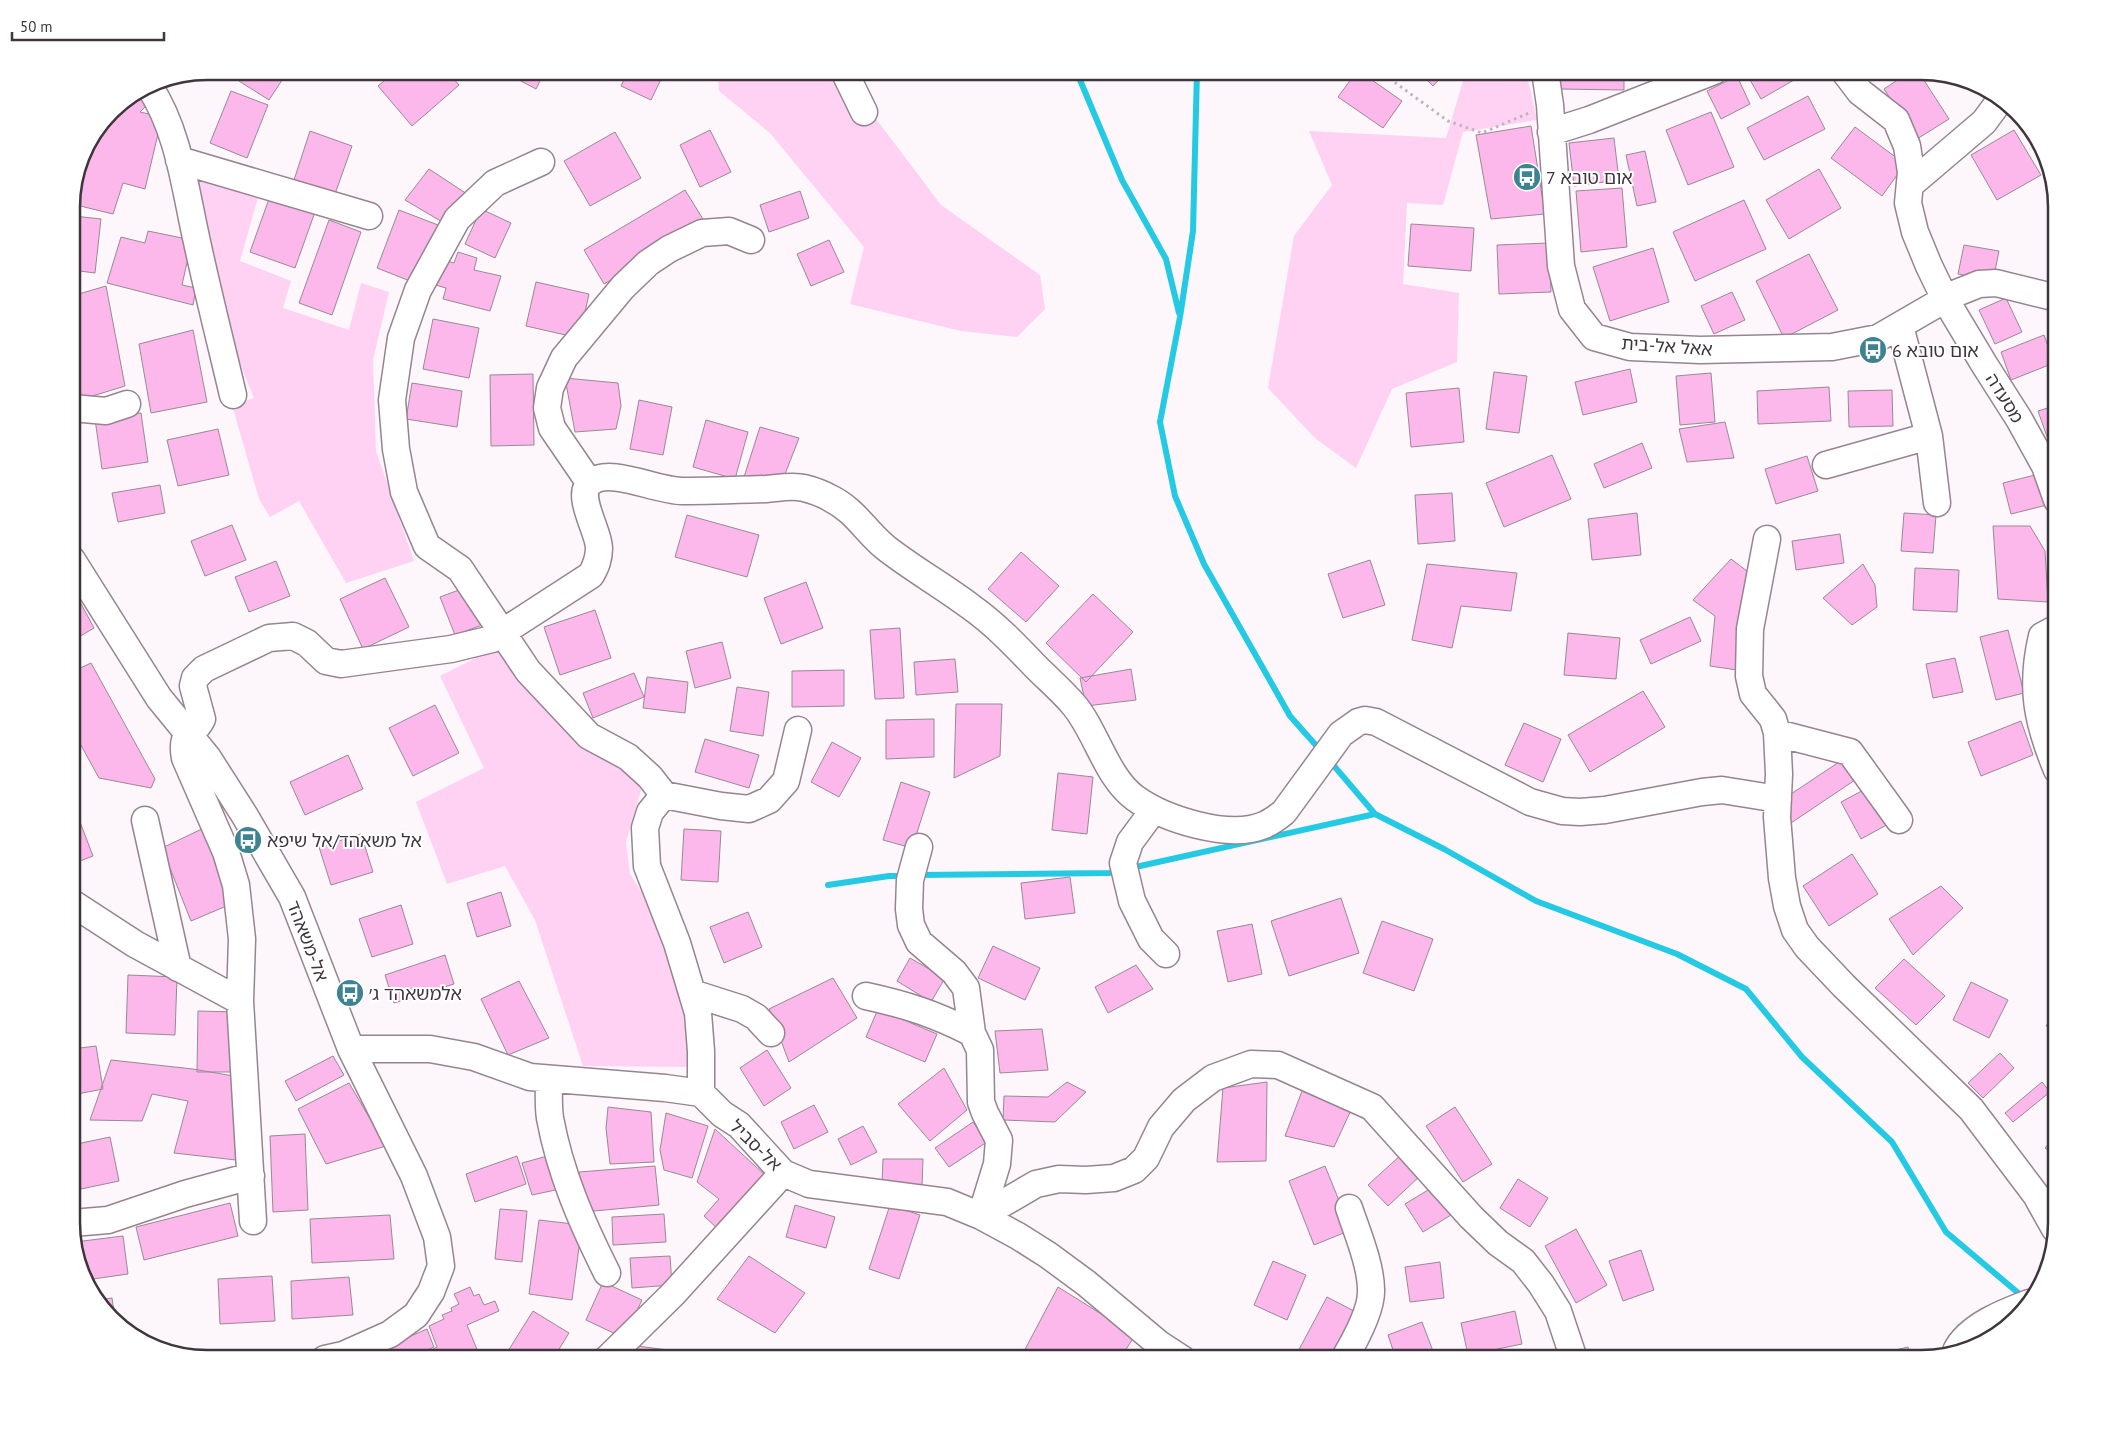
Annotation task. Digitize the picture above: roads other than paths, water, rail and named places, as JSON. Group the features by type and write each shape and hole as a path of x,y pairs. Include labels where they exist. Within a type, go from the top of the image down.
{"street":[{"path":"848,80 864,112"},
{"name":"אאל אל-בית","path":"1547,80 1561,266 1572,309 1594,337 1630,347 1700,350 1832,347 1878,338 1946,299 1979,284 1996,283 2048,296"},
{"path":"1551,132 1590,120 1691,80"},
{"name":"מסעדה","path":"1851,80 1860,92 1896,120 1907,146 1911,172 1908,203 1915,232 1929,266 1946,299 2019,419 2048,474"},
{"path":"152,92 159,102 175,143 233,395"},
{"path":"1910,185 1984,122 1997,105"},
{"path":"179,160 369,216"},
{"path":"541,162 495,183 458,219 418,290 402,338 392,400 396,449 404,492 427,546 460,569 528,671 589,736 628,756 650,777 664,795 721,806 749,809 769,800 786,780 798,730"},
{"path":"589,482 552,428 547,408 550,388 564,358 623,287 648,263 669,249 702,232 730,231 751,240"},
{"path":"1900,326 1930,436 1937,503"},
{"path":"80,409 106,411 127,404"},
{"path":"1826,465 1930,436"},
{"path":"253,1221 240,1000 242,938 236,885 226,852 185,758 182,745 183,740 198,727 202,719 194,686 195,678 204,669 269,638 293,636 307,643 326,661 341,664 451,649 492,639 591,575 598,562 599,546 584,501 585,489 589,482 599,478 617,476 642,484 678,491 802,487 830,497 853,513 882,545 973,608 1015,646 1074,705 1121,784 1132,796 1154,810 1185,822 1211,828 1234,829 1263,826 1284,812 1340,734 1358,722 1365,720 1376,722 1530,802 1562,811 1604,810 1722,790 1778,799"},
{"path":"1767,539 1750,629 1749,676 1753,694 1772,719 1777,733 1780,774 1777,817 1782,878 1787,906 1796,930 1807,947 1844,986 1971,1109 2036,1195 2048,1216"},
{"name":"אל-משאהד","path":"80,573 159,698 188,736 208,758 240,808 292,897 351,1049 414,1176 437,1237 441,1266 431,1292 416,1315 390,1334 354,1350"},
{"path":"2048,633 2042,636 2036,662 2035,686 2045,742 2048,749"},
{"path":"1777,733 1850,752 1899,820"},
{"path":"351,1049 430,1049 474,1057 530,1077 665,1088 701,1093 701,1051 698,1013 677,944 647,866 645,828 650,812 664,795"},
{"path":"1147,819 1130,842 1124,863 1132,901 1151,939 1166,954"},
{"path":"145,820 178,968"},
{"path":"919,846 910,880 909,909 911,925 919,942 962,980 966,988 972,1033 980,1050 981,1102 1000,1140 997,1164 981,1216"},
{"path":"80,908 127,939 240,1000"},
{"path":"692,993 742,1009 756,1017 771,1033"},
{"path":"866,996 906,1005 938,1016 972,1033"},
{"path":"981,1216 1036,1184 1059,1179 1114,1178 1134,1170 1146,1158 1161,1127 1179,1107 1213,1078 1251,1064 1278,1065 1372,1107 1471,1217 1498,1243 1523,1261 1541,1284 1558,1311 1571,1350"},
{"path":"549,1079 550,1116 562,1169 586,1230 607,1273"},
{"name":"אל-סביל","path":"701,1093 722,1114 739,1125 783,1173 809,1184 947,1202 981,1216 1048,1255 1086,1283 1167,1350"},
{"path":"616,1350 680,1286 783,1173"},
{"path":"80,1222 108,1220 185,1194 251,1176"},
{"path":"1348,1208 1363,1251 1371,1291 1368,1308 1348,1350"},
{"path":"1959,1344 1960,1341 1999,1314 2015,1308"}],"waterway":[{"path":"1080,80 1122,180 1166,259 1179,313"},
{"path":"1197,80 1193,231 1180,317 1160,422 1175,496 1204,564 1290,716 1321,751"},
{"path":"1329,760 1375,814 1444,849 1536,901 1677,954 1746,989 1802,1057 1892,1142 1946,1232 2023,1297"},
{"path":"1131,868 1375,814"},
{"path":"919,875 1109,873 1118,871"},
{"path":"828,885 889,876 906,876"}],"place":[{"name":"אום טובא 7","path":"1527,177"},
{"name":"אום טובא 6","path":"1873,350"},
{"name":"אל משאהד/אל שיפא","path":"248,840"},
{"name":"אלמשאהד ג׳","path":"350,993"}]}
